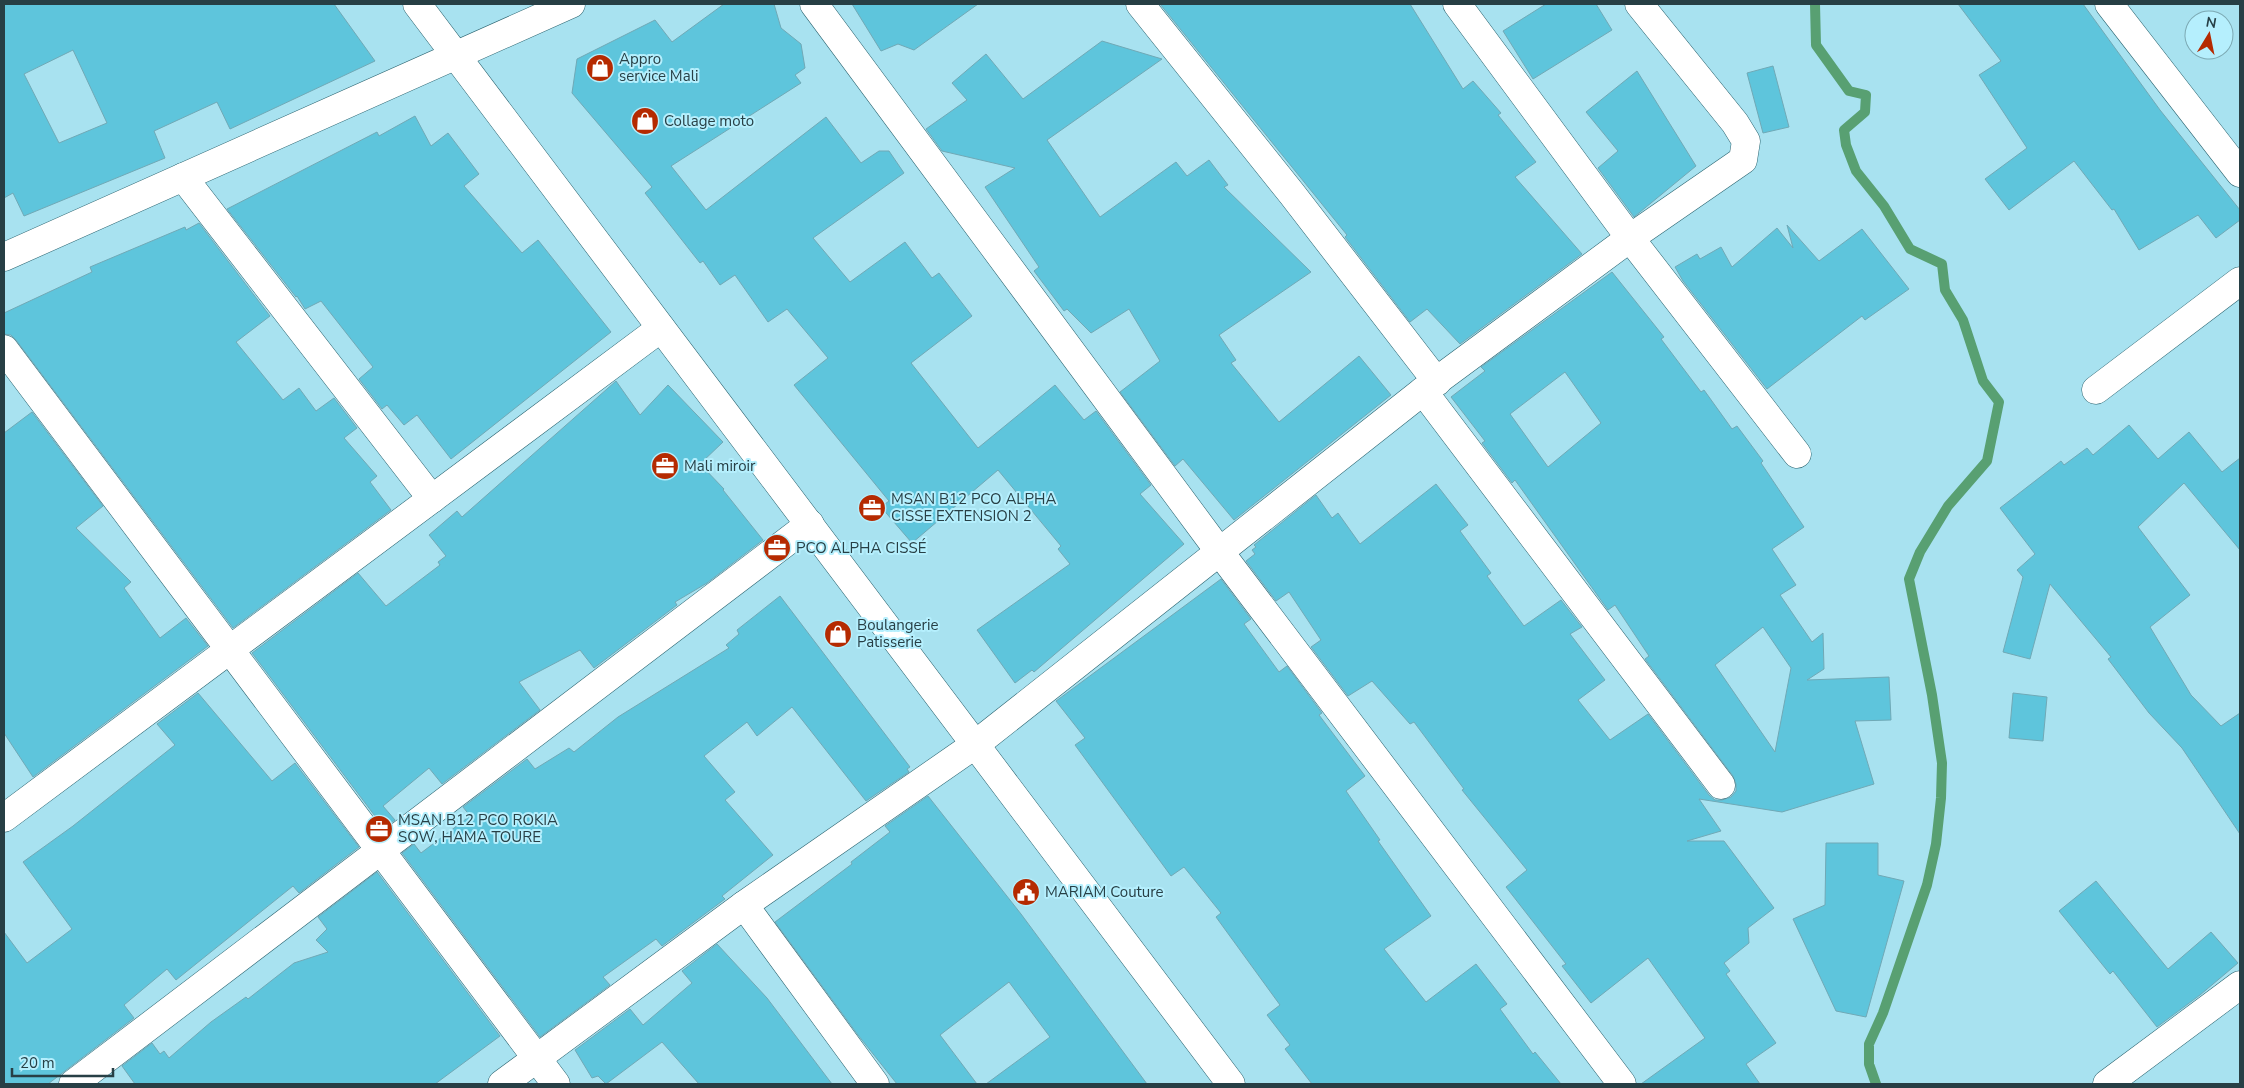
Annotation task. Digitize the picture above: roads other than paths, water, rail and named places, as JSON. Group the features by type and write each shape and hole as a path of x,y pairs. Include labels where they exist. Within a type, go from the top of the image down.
{"street":[{"path":"417,4 1231,1084"},
{"path":"4,257 571,4"},
{"path":"814,4 1611,1080"},
{"path":"1140,4 1298,202 1430,387 1721,785"},
{"path":"1457,4 1630,238 1798,454"},
{"path":"502,1084 744,905 976,744 1219,551 1430,387 1630,238 1743,160 1746,141 1735,123 1639,4"},
{"path":"2109,4 2240,173"},
{"path":"182,177 432,499"},
{"path":"2096,390 2240,280"},
{"path":"8,806 229,650 661,328"},
{"path":"4,349 556,1084"},
{"path":"73,1084 810,524"},
{"path":"744,905 875,1084"},
{"path":"2107,1084 2240,985"}],"waterway":[{"path":"1815,4 1816,45 1849,91 1866,95 1865,112 1844,130 1846,145 1856,171 1884,206 1910,249 1942,264 1945,290 1963,320 1983,381 1999,402 1987,461 1948,506 1920,552 1909,579 1932,695 1942,763 1941,798 1936,844 1927,885 1883,1013 1869,1044 1869,1064 1876,1084"}],"place":[{"name":"Appro service Mali","path":"600,68"},
{"name":"Collage moto","path":"645,121"},
{"name":"Mali miroir","path":"665,466"},
{"name":"MSAN B12 PCO ALPHA CISSE EXTENSION 2","path":"872,508"},
{"name":"PCO ALPHA CISSÉ","path":"777,548"},
{"name":"Boulangerie Patisserie","path":"838,634"},
{"name":"MSAN B12 PCO ROKIA SOW, HAMA TOURE","path":"379,829"},
{"name":"MARIAM Couture","path":"1026,892"}]}
